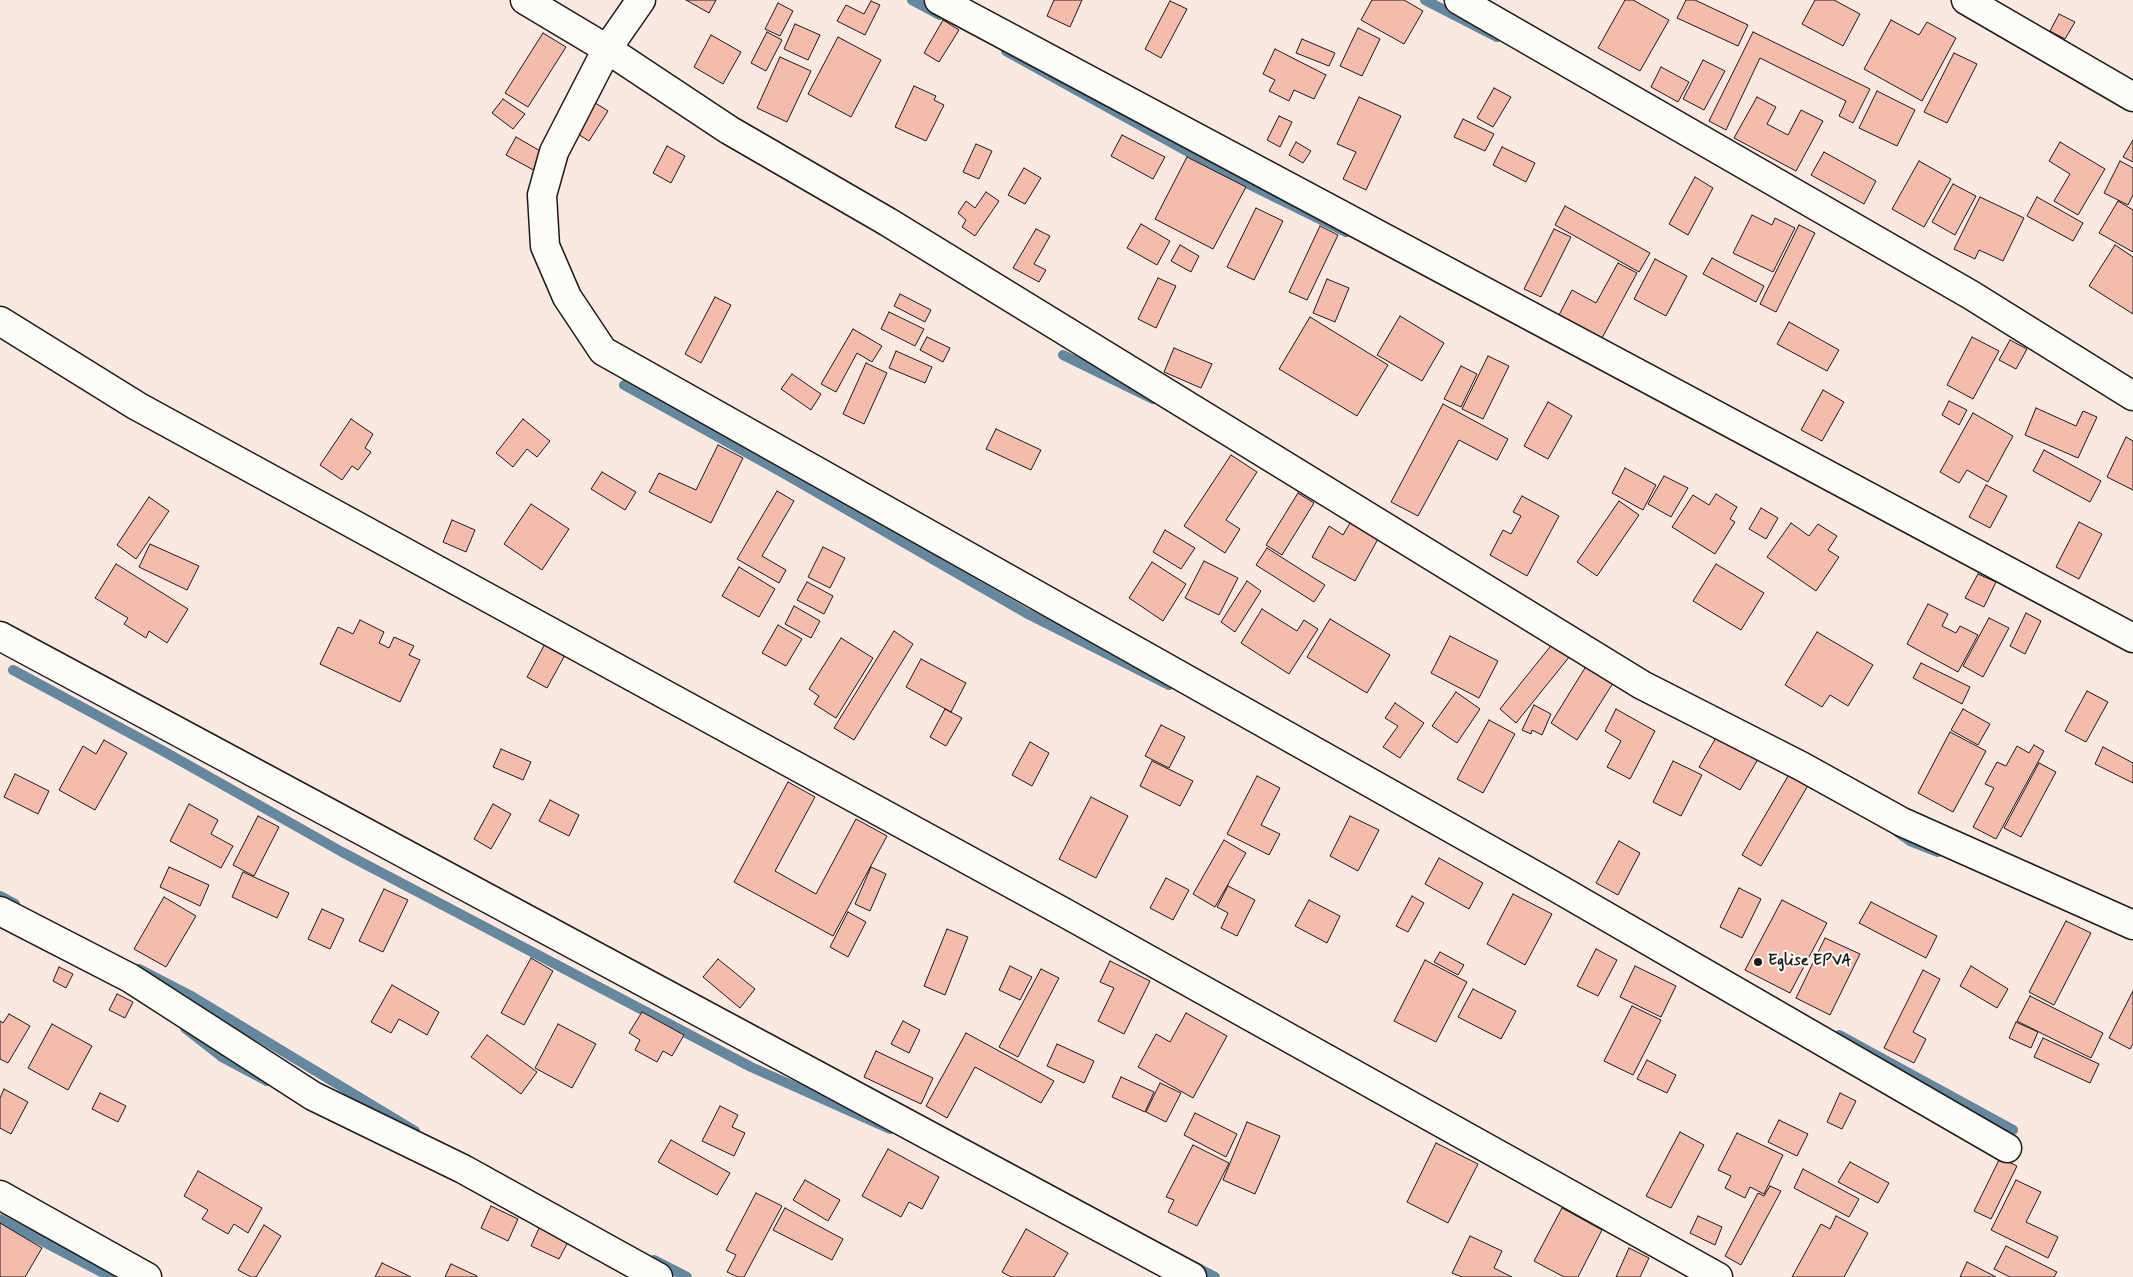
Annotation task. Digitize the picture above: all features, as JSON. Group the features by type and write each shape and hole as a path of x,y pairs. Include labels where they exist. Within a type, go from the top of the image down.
{"street":[{"path":"525,0 607,49 729,130 896,227 1642,685 1801,766 1902,822 2133,925"},
{"path":"641,0 607,49 554,152 542,195 545,246 567,297 603,351 1552,884 2006,1148"},
{"path":"939,0 2133,638"},
{"path":"1459,0 1970,295 2133,396"},
{"path":"1966,0 2133,97"},
{"path":"0,321 146,411 1057,908 1718,1277"},
{"path":"0,636 1192,1277"},
{"path":"0,911 130,978 313,1096 463,1169 658,1277"},
{"path":"0,1195 148,1277"}],"building":[{"path":"686,0 716,0 709,13"},
{"path":"1054,0 1082,0 1070,27 1047,16"},
{"path":"1372,0 1404,0 1423,11 1404,44 1361,20"},
{"path":"1625,0 1633,0 1669,20 1640,71 1598,48"},
{"path":"1686,0 1695,0 1748,25 1738,46 1677,18"},
{"path":"1815,0 1834,0 1860,14 1843,46 1802,24"},
{"path":"871,1 880,5 865,35 837,21 846,5 864,14"},
{"path":"1170,1 1187,9 1161,58 1145,49"},
{"path":"778,3 793,11 780,36 765,29"},
{"path":"2059,14 2075,22 2065,39 2050,31"},
{"path":"943,20 959,30 939,62 924,53"},
{"path":"1891,20 1919,35 1927,22 1956,38 1922,101 1864,69"},
{"path":"795,24 820,35 808,60 784,49"},
{"path":"1358,28 1380,39 1362,76 1340,66"},
{"path":"767,32 782,40 766,71 751,63"},
{"path":"1753,32 1870,89 1853,123 1839,116 1846,101 1760,58 1726,130 1709,121"},
{"path":"543,33 566,47 528,107 505,93"},
{"path":"711,35 741,52 723,84 694,67"},
{"path":"838,37 881,60 851,117 808,94"},
{"path":"1302,39 1335,53 1329,66 1296,53"},
{"path":"1275,49 1326,75 1314,99 1294,90 1289,101 1269,91 1275,80 1263,74"},
{"path":"1954,53 1977,64 1947,123 1924,112"},
{"path":"780,57 811,71 787,122 757,108"},
{"path":"1703,60 1725,71 1704,110 1683,99"},
{"path":"1661,67 1689,82 1678,102 1651,87"},
{"path":"914,86 936,96 934,100 944,105 926,141 895,127"},
{"path":"1494,88 1511,97 1493,127 1477,118"},
{"path":"1877,91 1915,110 1897,146 1859,128"},
{"path":"1359,97 1401,116 1366,190 1343,179 1356,152 1337,144"},
{"path":"1757,97 1776,107 1767,124 1788,135 1801,110 1823,121 1796,171 1734,138"},
{"path":"503,99 525,114 513,129 492,113"},
{"path":"589,99 608,111 589,141 570,129"},
{"path":"1279,116 1292,122 1280,147 1267,140"},
{"path":"1463,119 1494,134 1485,151 1454,137"},
{"path":"1122,135 1165,157 1153,179 1111,156"},
{"path":"516,137 549,156 539,173 506,155"},
{"path":"2133,140 2133,162 2123,157"},
{"path":"1296,142 1311,151 1303,163 1289,155"},
{"path":"2060,142 2105,169 2078,215 2054,201 2070,174 2049,161"},
{"path":"976,144 992,151 979,179 963,172"},
{"path":"667,146 685,156 671,183 653,173"},
{"path":"1502,147 1535,163 1526,182 1493,165"},
{"path":"1824,152 1876,181 1864,204 1811,175"},
{"path":"1187,157 1246,187 1213,249 1155,219"},
{"path":"1919,161 1951,179 1924,227 1892,209"},
{"path":"2120,161 2133,168 2133,195 2128,205 2104,193"},
{"path":"1024,168 1041,178 1025,204 1008,195"},
{"path":"1695,177 1713,188 1688,235 1669,224"},
{"path":"1953,184 1976,196 1955,235 1932,222"},
{"path":"986,192 999,201 975,236 962,227 966,220 958,213 966,201 975,208"},
{"path":"1980,197 2024,218 2003,261 1979,250 1975,259 1954,249"},
{"path":"2037,197 2083,223 2073,241 2027,216"},
{"path":"2118,201 2133,210 2133,252 2099,233"},
{"path":"1565,206 1650,253 1639,272 1555,225"},
{"path":"1256,208 1283,221 1254,280 1227,267"},
{"path":"1752,215 1772,225 1775,218 1795,228 1773,272 1733,253"},
{"path":"1141,224 1170,241 1157,265 1127,248"},
{"path":"1799,225 1815,233 1776,312 1760,304"},
{"path":"1320,226 1338,235 1307,300 1289,292"},
{"path":"1036,229 1050,236 1034,264 1046,270 1039,282 1013,268"},
{"path":"1554,229 1571,237 1541,297 1524,289"},
{"path":"1180,245 1199,256 1191,272 1171,261"},
{"path":"2115,245 2133,257 2133,314 2089,286"},
{"path":"1712,258 1764,286 1756,302 1703,274"},
{"path":"1655,259 1687,276 1666,316 1634,299"},
{"path":"1618,263 1637,273 1602,338 1559,315 1572,290 1596,303"},
{"path":"1158,278 1176,286 1156,328 1138,319"},
{"path":"1327,279 1349,288 1335,322 1313,313"},
{"path":"900,294 931,310 925,322 894,306"},
{"path":"715,297 731,305 701,363 685,354"},
{"path":"889,312 924,329 915,346 881,329"},
{"path":"1400,316 1444,343 1422,381 1377,355"},
{"path":"1310,317 1388,365 1357,416 1279,369"},
{"path":"1789,322 1839,350 1827,371 1777,344"},
{"path":"853,329 882,346 872,362 857,353 836,392 821,384"},
{"path":"927,337 950,348 943,362 920,350"},
{"path":"1972,337 1999,351 1973,399 1947,385"},
{"path":"2010,340 2027,349 2016,369 1999,360"},
{"path":"1174,348 1212,364 1201,388 1164,372"},
{"path":"896,351 932,367 925,383 889,368"},
{"path":"1488,356 1509,366 1483,419 1462,409"},
{"path":"866,363 887,373 864,424 843,414"},
{"path":"1461,366 1477,374 1461,407 1444,399"},
{"path":"792,374 821,394 811,410 781,389"},
{"path":"1823,390 1844,402 1822,441 1801,430"},
{"path":"1949,401 1967,410 1959,425 1942,415"},
{"path":"1548,402 1572,416 1548,459 1524,446"},
{"path":"1443,404 1508,439 1497,460 1459,440 1418,516 1391,502"},
{"path":"2036,408 2076,426 2083,411 2097,417 2078,458 2025,435"},
{"path":"1973,413 2013,436 1988,482 1967,470 1959,483 1940,472"},
{"path":"351,419 373,434 365,448 371,452 358,470 352,466 342,480 320,465"},
{"path":"523,419 550,441 537,457 527,449 513,467 496,453"},
{"path":"996,429 1041,450 1031,470 986,449"},
{"path":"2126,437 2133,441 2133,490 2107,477"},
{"path":"718,445 743,458 711,523 649,492 659,473 696,490"},
{"path":"2044,450 2101,481 2090,502 2033,471"},
{"path":"1231,455 1257,472 1226,520 1240,529 1225,553 1184,526"},
{"path":"1625,468 1656,485 1643,510 1612,493"},
{"path":"602,472 636,492 625,510 591,489"},
{"path":"1664,476 1688,488 1671,517 1648,504"},
{"path":"1986,485 2007,496 1990,528 1969,517"},
{"path":"777,491 794,501 762,556 786,570 779,583 737,559"},
{"path":"1298,493 1314,503 1282,555 1266,545"},
{"path":"1716,494 1737,507 1730,519 1735,522 1715,554 1672,527 1693,495 1709,505"},
{"path":"1522,496 1559,516 1527,576 1490,555 1503,530 1511,534 1521,516 1513,512"},
{"path":"149,497 169,511 136,559 117,545"},
{"path":"1619,501 1639,515 1597,576 1577,562"},
{"path":"531,504 569,529 542,570 504,544"},
{"path":"1761,508 1778,518 1766,539 1749,529"},
{"path":"452,520 475,530 466,552 443,542"},
{"path":"2079,522 2102,534 2079,579 2056,567"},
{"path":"1350,523 1378,539 1355,581 1312,557 1329,526 1343,535"},
{"path":"1791,523 1809,536 1818,524 1837,536 1828,550 1839,557 1816,591 1767,557"},
{"path":"1165,530 1195,548 1181,569 1153,552"},
{"path":"150,544 199,566 187,590 139,567"},
{"path":"823,547 845,558 830,588 808,577"},
{"path":"1267,548 1325,585 1314,602 1256,565"},
{"path":"1204,561 1238,578 1219,615 1185,598"},
{"path":"1152,562 1186,584 1163,621 1129,598"},
{"path":"116,564 188,609 167,643 149,631 146,638 124,624 128,618 95,598"},
{"path":"1716,564 1764,593 1741,630 1693,601"},
{"path":"739,567 775,589 759,617 722,596"},
{"path":"1978,574 1996,582 1984,607 1965,598"},
{"path":"1247,581 1261,591 1235,632 1221,622"},
{"path":"807,582 833,596 824,614 797,600"},
{"path":"1928,604 1948,614 1942,626 1956,633 1960,626 1978,635 1958,672 1907,644"},
{"path":"794,606 820,621 811,638 785,624"},
{"path":"1262,609 1297,631 1304,620 1318,629 1289,674 1241,643"},
{"path":"2026,613 2041,621 2025,654 2010,646"},
{"path":"1989,618 2009,628 1983,677 1963,666"},
{"path":"1330,619 1390,655 1367,693 1307,657"},
{"path":"360,620 384,632 379,643 389,648 394,637 414,646 409,655 420,660 400,702 320,664 338,627 353,634"},
{"path":"778,625 802,639 786,666 762,653"},
{"path":"894,631 913,644 854,740 834,728"},
{"path":"1817,632 1873,665 1848,706 1830,695 1822,707 1785,685"},
{"path":"1450,636 1498,661 1479,698 1431,673"},
{"path":"841,638 873,658 836,718 814,704 819,696 809,689"},
{"path":"1554,642 1570,656 1516,723 1500,709"},
{"path":"545,644 565,655 547,688 527,677"},
{"path":"921,659 966,683 951,712 906,687"},
{"path":"1588,663 1615,680 1577,740 1551,723"},
{"path":"1921,663 1970,687 1962,704 1913,678"},
{"path":"2087,691 2108,702 2086,742 2065,731"},
{"path":"1456,692 1480,709 1457,743 1432,726"},
{"path":"1395,703 1424,723 1400,758 1383,747 1398,726 1385,718"},
{"path":"1534,705 1551,714 1542,735 1532,730 1531,734 1522,730"},
{"path":"945,709 962,718 946,746 930,737"},
{"path":"1616,709 1655,731 1630,779 1607,767 1621,741 1605,731"},
{"path":"1963,709 1990,724 1978,745 1951,730"},
{"path":"1489,720 1515,734 1483,793 1457,779"},
{"path":"1161,725 1185,737 1169,768 1145,756"},
{"path":"1950,732 1986,751 1953,812 1918,793"},
{"path":"1717,736 1758,759 1740,790 1699,767"},
{"path":"104,740 127,753 95,810 59,790 83,746 96,754"},
{"path":"1030,742 1049,753 1032,786 1012,775"},
{"path":"2034,745 2044,751 1996,839 1973,827 1994,788 1985,784 1997,762 2006,766 2017,746 2029,753"},
{"path":"2103,747 2133,763 2133,783 2095,764"},
{"path":"501,749 531,762 523,780 493,767"},
{"path":"1152,761 1193,781 1180,806 1140,786"},
{"path":"1673,761 1702,775 1681,816 1653,802"},
{"path":"2039,763 2056,772 2021,837 2004,828"},
{"path":"1791,771 1810,782 1761,866 1742,855"},
{"path":"15,774 49,791 38,814 4,797"},
{"path":"1257,776 1280,788 1261,825 1280,834 1269,855 1227,834"},
{"path":"788,782 815,797 775,871 816,894 856,819 887,836 833,936 734,882"},
{"path":"1091,797 1128,816 1096,878 1059,859"},
{"path":"550,800 579,815 569,836 539,821"},
{"path":"189,804 218,820 211,834 233,846 221,868 170,841"},
{"path":"493,804 511,814 491,849 474,839"},
{"path":"258,816 279,827 254,876 233,865"},
{"path":"1350,816 1379,830 1358,871 1330,856"},
{"path":"1224,840 1246,853 1215,907 1193,894"},
{"path":"1619,841 1640,853 1618,895 1596,883"},
{"path":"1439,858 1483,883 1469,909 1425,884"},
{"path":"169,867 209,885 200,906 160,887"},
{"path":"871,867 886,874 870,911 855,904"},
{"path":"243,872 289,893 277,918 232,897"},
{"path":"1166,878 1189,890 1173,920 1150,908"},
{"path":"1228,886 1255,900 1237,936 1221,928 1228,913 1217,907"},
{"path":"1739,888 1761,899 1742,938 1720,927"},
{"path":"384,889 408,900 383,952 359,941"},
{"path":"1513,894 1552,914 1525,965 1487,944"},
{"path":"1412,896 1424,903 1408,932 1396,926"},
{"path":"164,897 196,916 166,967 134,949"},
{"path":"1309,900 1340,916 1327,943 1295,926"},
{"path":"1782,900 1827,923 1790,993 1745,970"},
{"path":"1871,902 1937,936 1926,958 1859,923"},
{"path":"322,909 344,919 330,949 308,939"},
{"path":"848,912 866,922 848,957 830,947"},
{"path":"2066,921 2091,933 2054,1005 2029,992"},
{"path":"947,929 968,937 945,995 924,986"},
{"path":"1825,938 1860,954 1830,1015 1796,998"},
{"path":"1596,949 1617,960 1598,996 1577,986"},
{"path":"1440,952 1464,965 1458,975 1434,962"},
{"path":"531,958 553,971 524,1025 501,1013"},
{"path":"718,959 755,989 740,1008 703,977"},
{"path":"1425,960 1467,982 1436,1042 1394,1021"},
{"path":"1110,961 1150,981 1124,1034 1098,1021 1114,988 1100,982"},
{"path":"1010,966 1032,977 1020,1000 999,990"},
{"path":"1635,966 1676,986 1661,1017 1620,997"},
{"path":"1971,966 2008,989 1997,1008 1960,986"},
{"path":"59,967 73,974 66,988 53,981"},
{"path":"1041,969 1059,978 1018,1057 999,1047"},
{"path":"1923,970 1940,979 1913,1032 1926,1039 1914,1063 1884,1048"},
{"path":"392,985 439,1012 427,1035 399,1019 391,1033 371,1022"},
{"path":"1473,989 1516,1011 1501,1039 1458,1017"},
{"path":"2133,991 2133,1044 2130,1049 2109,1038"},
{"path":"117,994 133,1002 125,1018 109,1010"},
{"path":"2030,996 2103,1033 2091,1058 2017,1021"},
{"path":"1632,1006 1661,1020 1633,1075 1604,1061"},
{"path":"642,1012 684,1035 672,1056 663,1051 657,1062 635,1050 640,1040 629,1033"},
{"path":"1186,1013 1227,1036 1193,1098 1138,1067 1156,1034 1170,1042"},
{"path":"9,1014 30,1026 8,1063 0,1059 0,1021 3,1023"},
{"path":"903,1021 920,1030 909,1053 891,1044"},
{"path":"2016,1022 2038,1032 2031,1048 2009,1038"},
{"path":"52,1024 92,1046 68,1090 28,1068"},
{"path":"558,1024 596,1044 572,1088 535,1068"},
{"path":"966,1033 1054,1081 1041,1103 975,1067 947,1118 926,1106"},
{"path":"487,1035 537,1072 521,1094 471,1057"},
{"path":"2043,1038 2099,1064 2090,1083 2034,1057"},
{"path":"1057,1044 1094,1061 1084,1083 1047,1066"},
{"path":"876,1051 933,1078 921,1104 864,1077"},
{"path":"1647,1060 1676,1075 1667,1093 1637,1079"},
{"path":"1121,1077 1154,1092 1145,1112 1112,1097"},
{"path":"1160,1083 1181,1093 1166,1122 1146,1112"},
{"path":"4,1089 28,1102 11,1134 0,1128 0,1098"},
{"path":"100,1093 126,1106 118,1122 92,1109"},
{"path":"1840,1093 1856,1101 1842,1129 1827,1122"},
{"path":"720,1106 738,1115 732,1127 745,1133 734,1156 702,1141"},
{"path":"1195,1113 1237,1134 1226,1157 1184,1135"},
{"path":"1779,1120 1808,1134 1797,1156 1768,1142"},
{"path":"1247,1122 1280,1136 1255,1194 1223,1180"},
{"path":"1680,1132 1704,1145 1671,1208 1646,1196"},
{"path":"1737,1133 1783,1155 1764,1194 1750,1187 1745,1198 1725,1188 1731,1176 1718,1170"},
{"path":"671,1140 730,1173 717,1195 658,1162"},
{"path":"1436,1143 1478,1164 1448,1223 1407,1202"},
{"path":"1193,1145 1229,1163 1197,1226 1168,1212 1174,1200 1166,1197"},
{"path":"888,1149 939,1177 922,1209 909,1202 901,1217 862,1196"},
{"path":"2000,1158 2017,1166 1991,1219 1974,1211"},
{"path":"1850,1162 1889,1183 1878,1203 1838,1182"},
{"path":"1803,1169 1859,1199 1849,1217 1794,1188"},
{"path":"198,1171 262,1208 248,1233 234,1224 228,1234 202,1219 208,1210 184,1196"},
{"path":"805,1180 840,1200 828,1221 793,1200"},
{"path":"2016,1180 2041,1192 2026,1222 2058,1237 2048,1258 1991,1230"},
{"path":"1770,1186 1781,1191 1741,1265 1725,1256 1758,1193 1764,1196"},
{"path":"756,1193 782,1206 744,1277 738,1277 727,1272 736,1255 726,1250"},
{"path":"491,1206 518,1219 508,1241 481,1228"},
{"path":"785,1208 843,1239 832,1260 773,1230"},
{"path":"1562,1208 1602,1230 1578,1277 1564,1277 1534,1261"},
{"path":"1698,1216 1722,1227 1715,1245 1690,1233"},
{"path":"1836,1216 1868,1233 1844,1277 1792,1277 1821,1224 1830,1229"},
{"path":"0,1223 42,1248 25,1277 0,1277"},
{"path":"264,1225 281,1236 256,1277 251,1277 238,1270"},
{"path":"540,1226 569,1240 559,1259 531,1246"},
{"path":"1026,1229 1068,1253 1054,1277 1011,1277 1002,1272"},
{"path":"1470,1236 1502,1251 1494,1268 1512,1277 1462,1277 1452,1273"},
{"path":"2006,1246 2057,1272 2054,1277 2010,1277 1994,1269"},
{"path":"1629,1248 1649,1258 1640,1277 1616,1277"},
{"path":"1967,1262 1996,1277 1960,1277"},
{"path":"382,1263 411,1277 375,1277"},
{"path":"451,1264 477,1276 477,1277 445,1277"}],"waterway":[{"path":"912,0 940,15"},
{"path":"1425,0 1497,37"},
{"path":"1006,51 1232,176 1346,232"},
{"path":"1063,355 1153,399"},
{"path":"624,385 783,473 1026,613 1169,685"},
{"path":"13,670 165,752 342,852 751,1067 890,1129"},
{"path":"1897,832 1910,841 1938,852"},
{"path":"0,896 15,904"},
{"path":"139,969 193,997 415,1131"},
{"path":"185,1028 222,1057 267,1081"},
{"path":"1839,1035 2013,1130"},
{"path":"0,1219 111,1277"},
{"path":"654,1260 687,1277"},
{"path":"1194,1266 1215,1277"}],"place":[{"name":"Eglise EPVA","path":"1758,962"}]}
